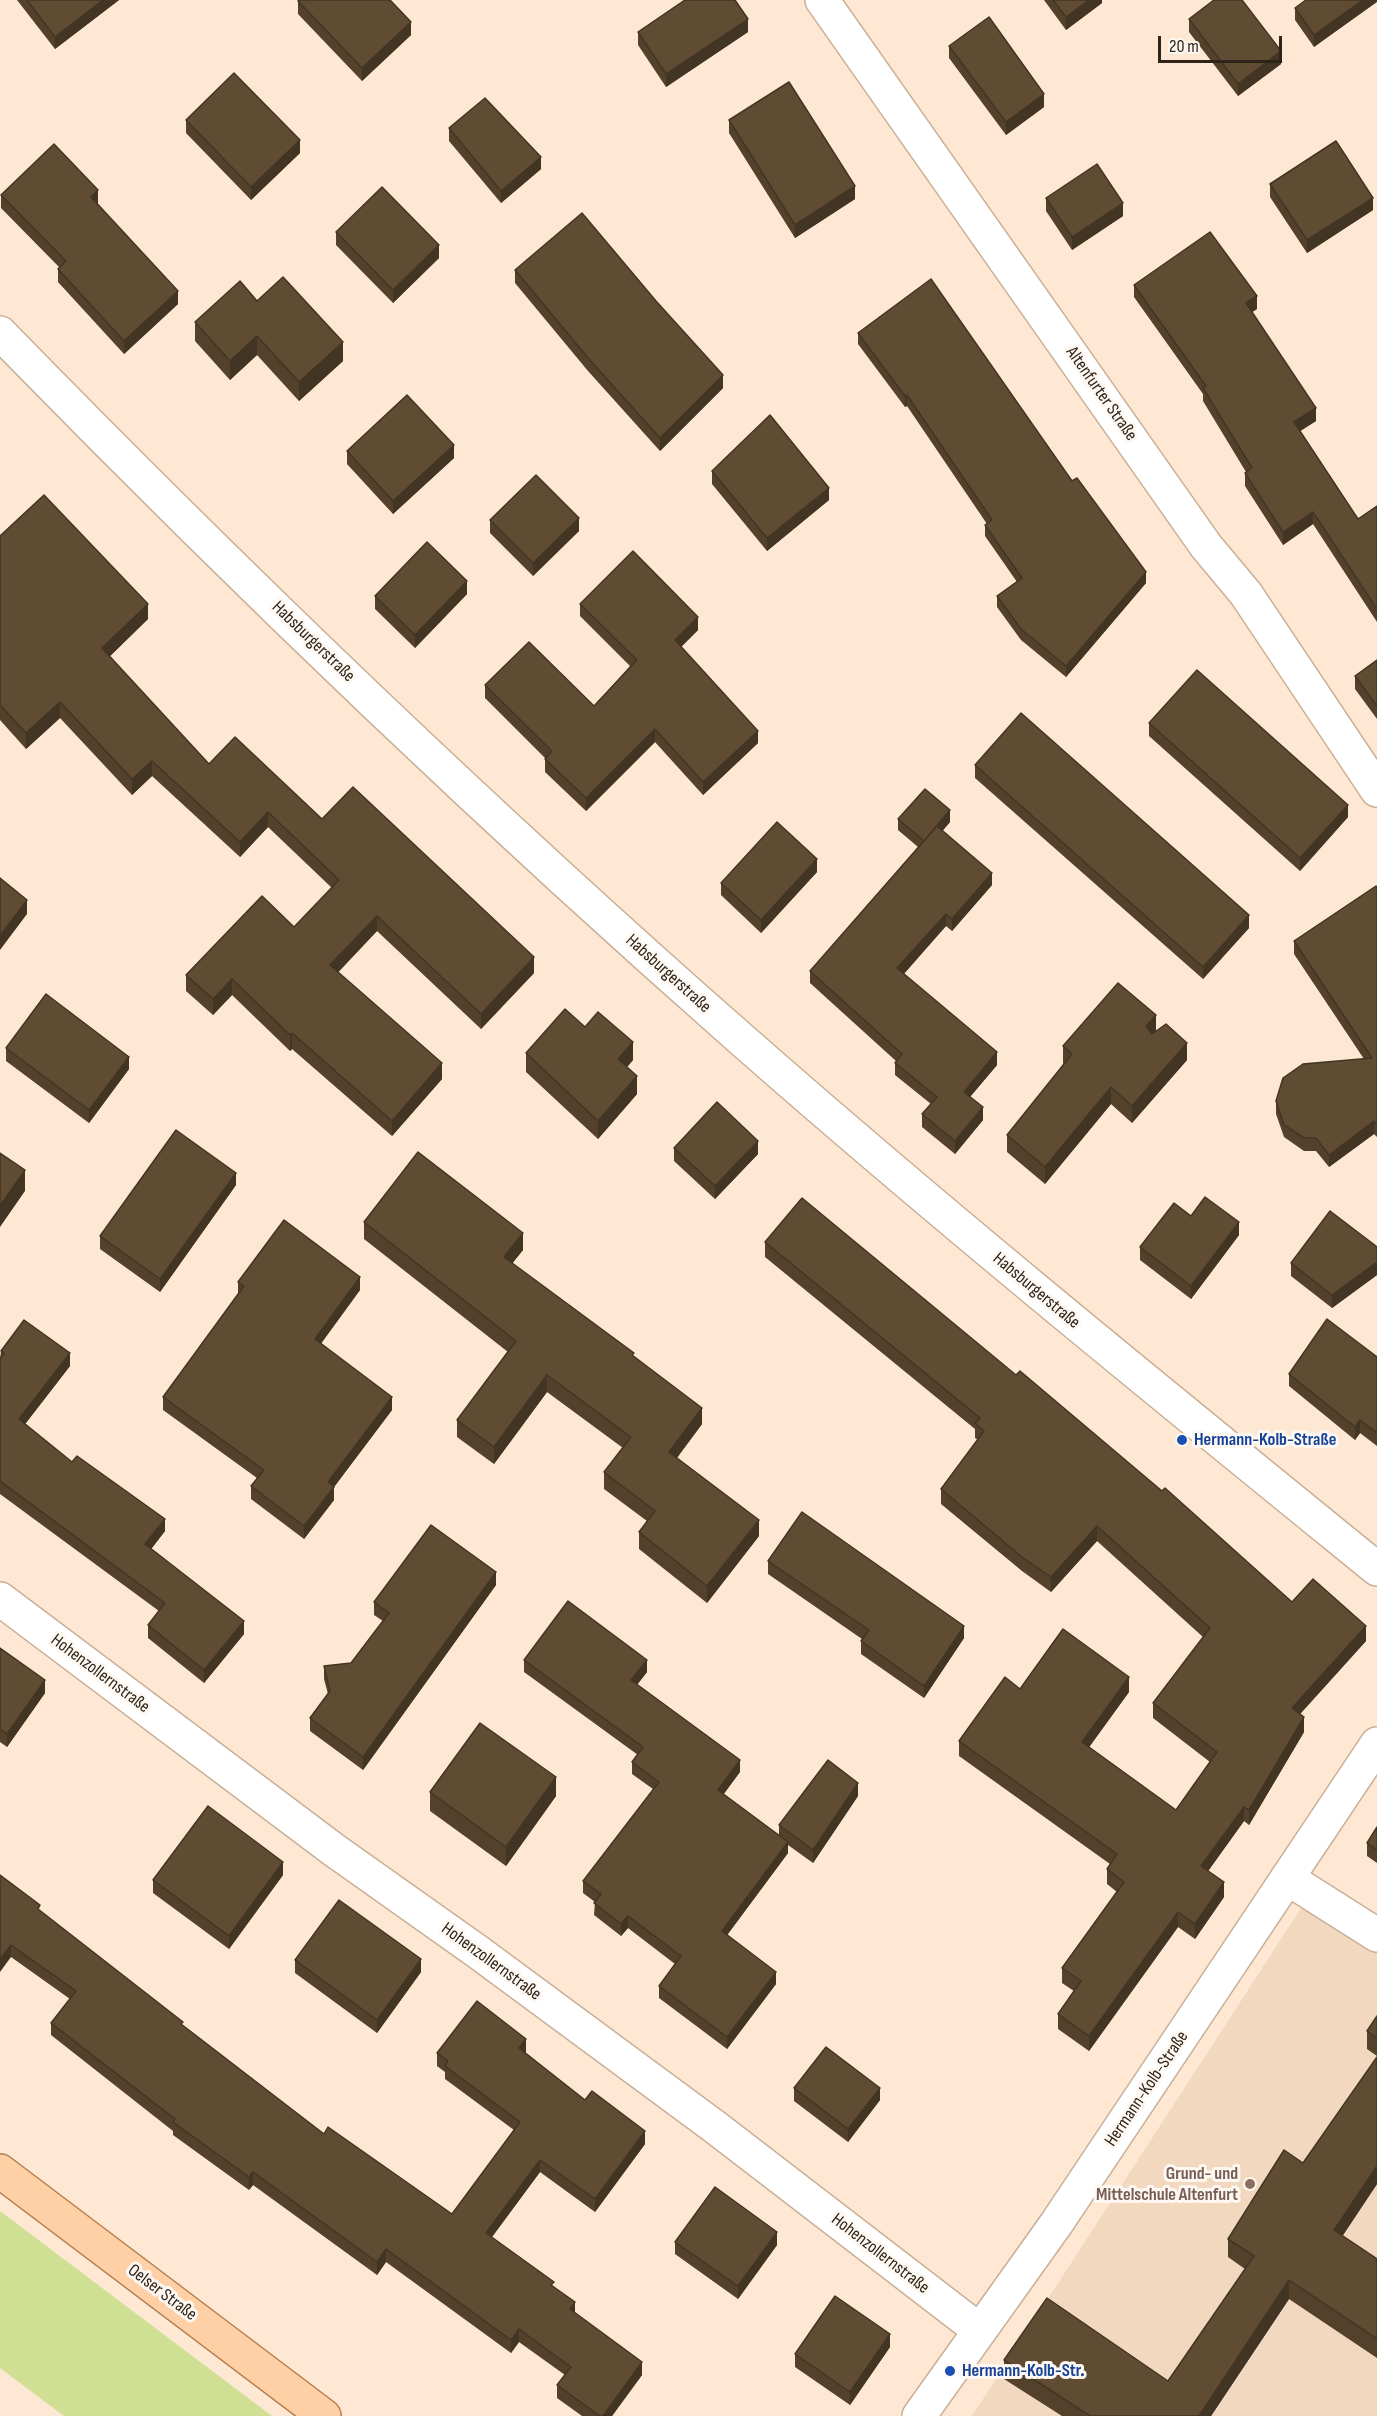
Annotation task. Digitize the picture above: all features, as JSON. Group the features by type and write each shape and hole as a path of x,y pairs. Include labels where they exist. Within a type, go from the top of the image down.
{"main road":[{"name":"Oelser Straße","path":"0,2171 324,2416"}],"street":[{"name":"Altenfurter Straße","path":"822,0 1206,546 1245,594 1377,790"},
{"name":"Habsburgerstraße","path":"0,333 85,420 413,739 613,924 948,1218 1377,1569"},
{"name":"Hohenzollernstraße","path":"0,1599 357,1866 715,2127 979,2330"},
{"name":"Hermann-Kolb-Straße","path":"919,2416 1056,2224 1287,1878 1374,1754"},
{"path":"1287,1878 1377,1935"}],"shaded area":[{"name":"Grund- und Mittelschule Altenfurt","path":"1303,1905 1377,1953 1377,2416 972,2416"}],"green space":[{"path":"0,2211 272,2416 64,2416 0,2368"}],"building":[{"path":"27,0 103,0 55,37"},
{"path":"299,0 390,0 411,22 362,68"},
{"path":"685,0 735,0 748,19 666,74 638,32"},
{"path":"1053,0 1089,0 1066,17"},
{"path":"1214,0 1242,0 1281,51 1238,84 1189,19"},
{"path":"1306,0 1363,0 1314,35 1295,8"},
{"path":"989,17 1044,94 1006,122 949,46"},
{"path":"234,73 300,140 251,187 186,120"},
{"path":"789,82 855,186 795,225 729,120"},
{"path":"485,98 541,157 501,191 449,128"},
{"path":"1336,141 1373,198 1307,240 1270,184"},
{"path":"54,144 98,190 91,197 178,291 124,341 58,269 66,261 1,195"},
{"path":"1097,164 1123,203 1072,237 1046,198"},
{"path":"382,187 439,245 393,290 336,232"},
{"path":"582,213 656,301 723,375 660,438 588,358 515,270"},
{"path":"1210,232 1257,296 1246,303 1316,408 1294,422 1358,519 1377,506 1377,609 1313,512 1283,532 1245,473 1252,468 1203,388 1206,386 1134,285"},
{"path":"283,277 343,342 299,382 257,336 230,361 195,322 240,281 257,301"},
{"path":"931,279 1072,481 1077,478 1146,572 1066,666 1021,629 997,596 1022,578 985,525 992,520 907,395 905,396 858,333"},
{"path":"407,395 454,445 393,501 347,451"},
{"path":"770,415 829,488 767,538 712,471"},
{"path":"536,475 579,518 533,563 490,520"},
{"path":"44,495 148,604 102,648 209,764 235,737 322,819 353,787 534,957 481,1014 377,916 330,965 442,1063 392,1121 292,1033 290,1035 232,979 213,999 186,975 262,896 294,927 339,880 268,812 240,842 152,761 132,779 60,702 26,733 0,705 0,536"},
{"path":"427,542 467,581 415,635 375,596"},
{"path":"633,551 698,617 675,640 758,731 703,782 655,729 586,798 545,759 552,751 485,685 529,642 594,706 637,660 580,604"},
{"path":"1377,660 1377,706 1355,676"},
{"path":"1197,670 1348,805 1300,858 1149,723"},
{"path":"1021,713 1249,915 1203,967 975,765"},
{"path":"925,789 950,810 924,841 898,819"},
{"path":"777,822 817,859 761,920 721,883"},
{"path":"937,826 992,873 952,919 946,914 897,968 997,1052 964,1092 983,1107 955,1141 922,1114 937,1097 895,1063 902,1054 810,971"},
{"path":"0,878 27,900 0,936"},
{"path":"1376,886 1377,1125 1374,1121 1329,1155 1316,1138 1304,1138 1284,1125 1276,1101 1283,1078 1303,1064 1372,1058 1294,941"},
{"path":"1118,983 1156,1015 1146,1026 1152,1034 1166,1024 1187,1043 1132,1106 1111,1087 1045,1167 1007,1135 1072,1054 1063,1046"},
{"path":"46,994 129,1057 89,1110 6,1048"},
{"path":"565,1009 585,1027 598,1012 633,1042 618,1059 637,1076 598,1121 526,1053"},
{"path":"717,1102 758,1141 715,1186 674,1148"},
{"path":"176,1130 236,1173 160,1279 100,1236"},
{"path":"418,1152 523,1233 504,1257 634,1353 632,1355 702,1408 669,1452 759,1520 707,1586 639,1532 655,1511 604,1472 631,1437 547,1375 494,1447 457,1420 516,1341 364,1222"},
{"path":"0,1153 25,1170 0,1206"},
{"path":"1205,1197 1239,1222 1191,1286 1140,1247 1174,1203 1191,1216"},
{"path":"802,1198 1016,1375 1020,1371 1162,1491 1165,1488 1292,1602 1313,1579 1366,1626 1292,1708 1304,1717 1249,1810 1244,1807 1201,1866 1224,1882 1195,1924 1178,1912 1089,2036 1058,2014 1081,1981 1062,1968 1124,1882 1107,1869 1117,1854 959,1741 1005,1677 1020,1689 1063,1629 1129,1677 1082,1742 1176,1810 1217,1752 1153,1703 1210,1628 1097,1526 1051,1577 1022,1557 941,1489 984,1431 975,1423 980,1418 765,1242"},
{"path":"1330,1211 1377,1247 1377,1262 1332,1295 1291,1263"},
{"path":"284,1220 360,1277 315,1339 392,1397 328,1482 334,1487 304,1526 251,1486 264,1470 163,1397 244,1286 238,1282"},
{"path":"1327,1319 1377,1357 1377,1433 1360,1420 1355,1427 1289,1374"},
{"path":"24,1320 70,1353 19,1419 72,1462 77,1456 165,1519 145,1544 244,1621 204,1670 148,1625 165,1603 0,1481 0,1359 4,1353 1,1351"},
{"path":"802,1512 964,1626 924,1686 861,1641 869,1630 768,1561"},
{"path":"431,1525 496,1572 363,1757 310,1718 330,1691 324,1666 351,1663 389,1613 374,1602"},
{"path":"568,1601 647,1660 631,1680 740,1760 718,1790 788,1842 722,1931 776,1972 727,2037 659,1986 681,1956 628,1916 621,1924 594,1903 601,1894 583,1881 659,1782 632,1762 643,1747 524,1660"},
{"path":"0,1648 45,1680 7,1734 0,1729"},
{"path":"480,1723 556,1777 506,1847 430,1792"},
{"path":"828,1760 858,1783 813,1850 779,1825"},
{"path":"208,1806 283,1862 229,1936 153,1880"},
{"path":"1377,1827 1377,1850 1367,1843"},
{"path":"0,1875 40,1905 38,1909 183,2022 181,2024 324,2134 328,2127 452,2214 520,2122 445,2066 448,2061 437,2053 477,2001 526,2039 519,2048 585,2100 592,2091 645,2131 595,2199 540,2160 486,2233 554,2282 551,2285 575,2302 570,2309 642,2362 603,2416 557,2385 571,2367 519,2329 511,2340 386,2249 377,2262 253,2172 249,2177 173,2122 175,2119 51,2023 76,1991 11,1945 0,1959"},
{"path":"339,1900 421,1959 377,2020 295,1960"},
{"path":"1377,2016 1377,2038 1367,2031"},
{"path":"826,2047 880,2088 848,2129 794,2088"},
{"path":"1377,2057 1377,2166 1334,2230 1377,2259 1377,2339 1289,2280 1199,2416 1090,2416 1004,2360 1047,2298 1168,2381 1254,2256 1228,2239 1284,2150 1303,2163"},
{"path":"715,2187 777,2232 738,2286 675,2242"},
{"path":"835,2296 890,2334 850,2392 795,2354"}],"place":[{"name":"Hermann-Kolb-Straße","path":"1182,1440"},
{"name":"Grund- und Mittelschule Altenfurt","path":"1250,2184"},
{"name":"Hermann-Kolb-Str.","path":"950,2371"}]}
